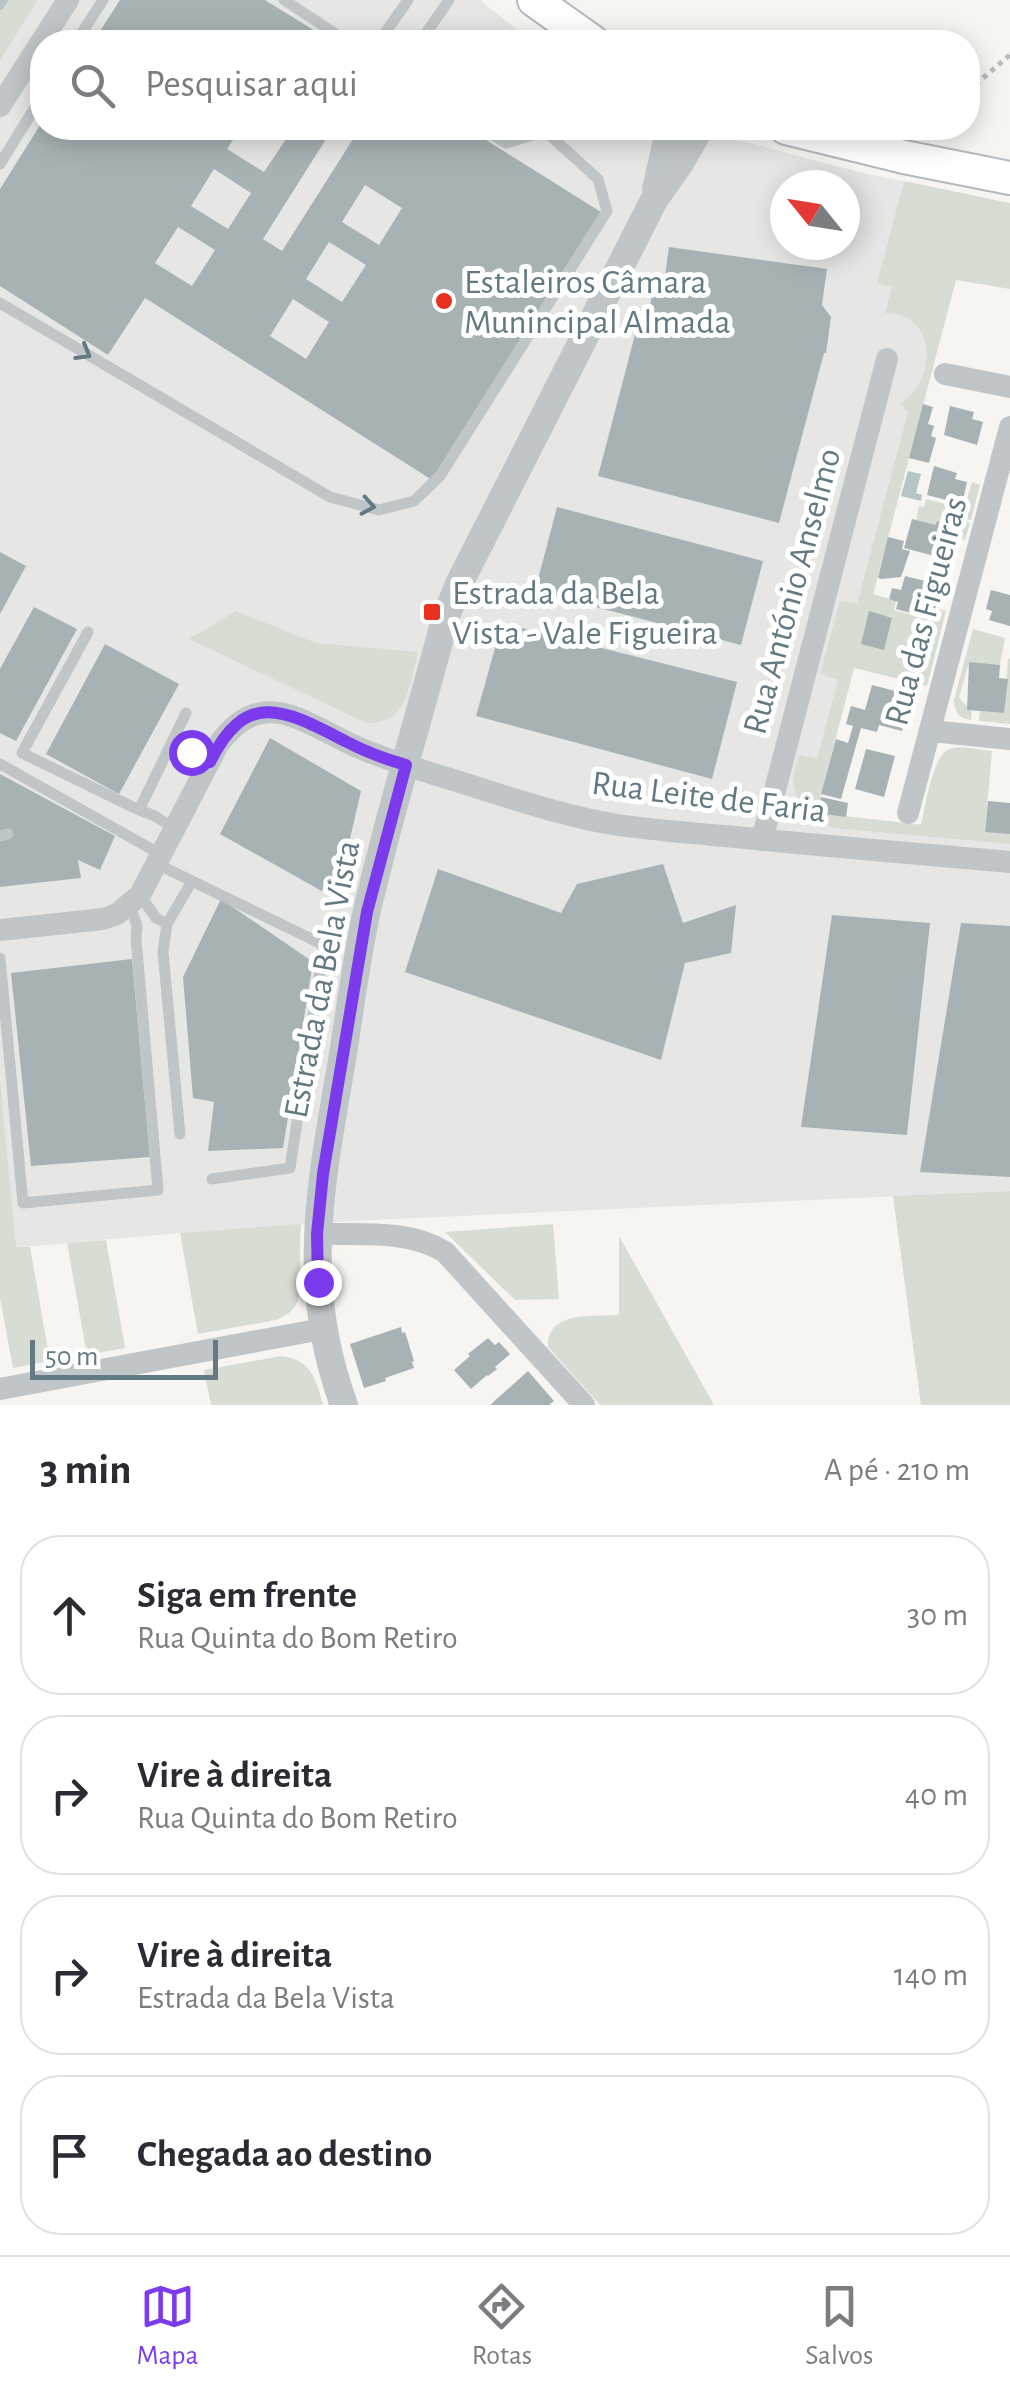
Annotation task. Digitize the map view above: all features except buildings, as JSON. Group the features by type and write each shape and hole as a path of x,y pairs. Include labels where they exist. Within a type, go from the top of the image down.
{"main road":[{"path":"534,0 575,30"},
{"path":"837,140 1010,178"}],"street":[{"path":"49,30 68,0"},
{"path":"0,106 30,59"},
{"name":"Estrada da Bela Vista","path":"654,200 667,140"},
{"name":"Estrada da Bela Vista","path":"344,1405 322,1329 317,1234 323,1174 367,912 446,616 654,200 694,140"},
{"name":"Rua António Anselmo","path":"762,840 887,359"},
{"path":"945,374 1010,387"},
{"name":"Rua das Figueiras","path":"908,813 1010,428"},
{"name":"Rua Leite de Faria","path":"135,900 229,730 242,720 272,712 298,717 353,745 406,765 500,795 615,824 1010,862"},
{"path":"930,731 1010,739"},
{"path":"0,930 103,919 135,900"},
{"path":"317,1234 410,1237 445,1252 584,1405"},
{"path":"0,1388 322,1329"}],"lane":[{"path":"84,30 103,0"},
{"path":"284,0 330,30"},
{"path":"387,30 408,0"},
{"path":"428,30 448,0"},
{"path":"0,164 30,115"},
{"path":"0,303 330,497 379,510 414,501 440,476 607,211 598,179 555,140"},
{"path":"88,632 22,752 155,816 174,829"},
{"path":"139,810 186,713"},
{"path":"171,744 210,762"},
{"path":"0,764 192,881 324,946 290,1168 212,1179"},
{"path":"180,1134 163,952 168,924 192,881"},
{"path":"135,900 168,924"},
{"path":"0,958 22,1204 158,1190 135,900"}],"path":[{"path":"980,81 1010,55"}],"shaded area":[{"path":"0,0 38,0 0,61"},
{"path":"38,0 480,0 517,30 30,30 30,140 735,140 851,170 770,170 770,260 860,260 860,172 974,196 956,279 816,813 1010,834 1010,1191 350,1221 0,1249 0,61"},
{"path":"904,181 1010,203 1010,289 956,280 873,594 896,601 894,610 935,621 939,609 946,611 927,686 854,668 816,813 921,825 931,782 944,753 960,747 992,751 985,831 1010,834 1010,844 833,828 806,810 794,788 799,755 817,759 838,680 820,674 840,601 857,604 908,412 900,404 912,394 926,365 923,336 903,316 885,313 892,287 877,283"},
{"path":"908,471 921,474 916,493 922,495 921,501 901,496"},
{"path":"972,482 980,485 971,520 963,519 970,523 965,540 958,538 961,524 942,519 936,525 916,520 919,506 924,507 926,499 964,509"},
{"path":"236,611 316,643 418,652 399,710 391,718 366,723 189,639"},
{"path":"973,629 1005,638 1000,665 969,663 959,697 972,712 971,720 958,714 954,700"},
{"path":"1008,658 1010,724 979,721 980,711 1004,713"},
{"path":"0,1080 16,1247 30,1247 50,1361 13,1368 0,1298"},
{"path":"1010,1191 1010,1405 921,1405 893,1196"},
{"path":"301,1224 300,1291 291,1311 276,1320 198,1334 180,1233"},
{"path":"553,1224 559,1299 515,1300 445,1232"},
{"path":"619,1236 714,1405 600,1405 548,1347 550,1335 563,1321 619,1315"},
{"path":"106,1240 125,1348 87,1355 67,1243"},
{"path":"281,1356 306,1366 315,1379 323,1405 211,1405 204,1370"}],"waterway":[{"path":"0,6 4,0"}],"place":[{"name":"Estaleiros Câmara Munincipal Almada","path":"444,301"},
{"name":"Estrada da Bela Vista - Vale Figueira","path":"432,612"}],"route":[{"path":"191,752 210,762 229,730 242,720 284,712 406,765 367,912 323,1174 317,1234 318,1282"}]}
